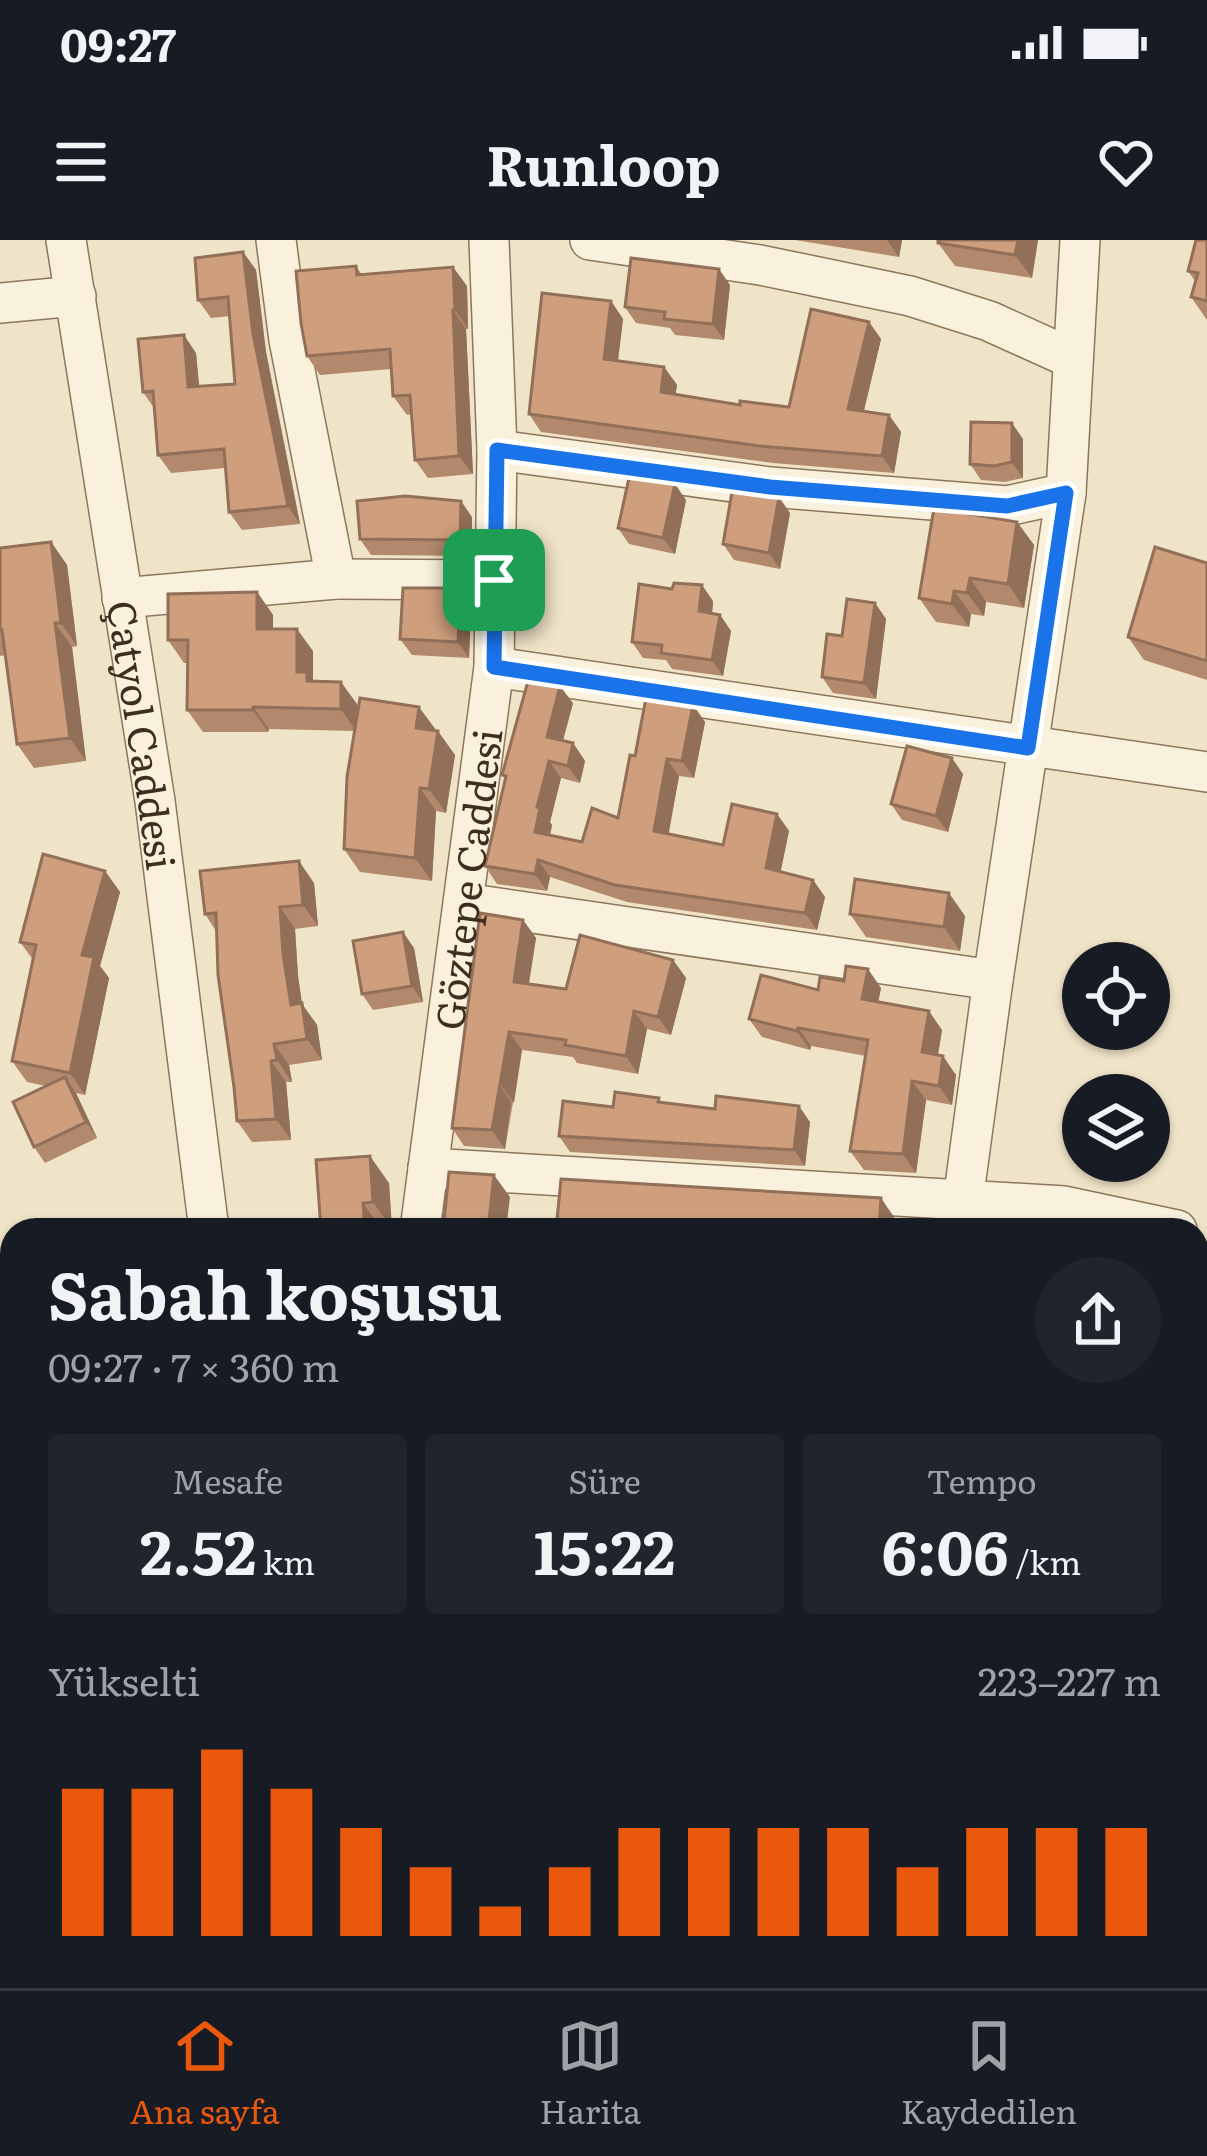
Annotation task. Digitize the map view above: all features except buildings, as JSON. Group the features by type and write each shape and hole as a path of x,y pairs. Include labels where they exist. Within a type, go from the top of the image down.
{"street":[{"name":"Çatyol Caddesi","path":"65,240 154,801 207,1218"},
{"path":"276,240 289,340 336,579"},
{"name":"Göztepe Caddesi","path":"422,1218 494,667 497,450 489,240"},
{"path":"590,240 760,265 910,296 989,321 1073,359"},
{"path":"961,1214 1066,493 1079,240"},
{"path":"0,303 76,296"},
{"path":"497,450 770,487 1007,506 1066,493"},
{"path":"122,598 336,579 494,580"},
{"path":"494,667 1207,772"},
{"path":"464,903 993,980"},
{"path":"428,1168 961,1214 1064,1206 1120,1218"}],"route":[{"path":"497,450 770,487 1007,506 1066,493 1028,748 494,667 494,580 497,450"}]}
